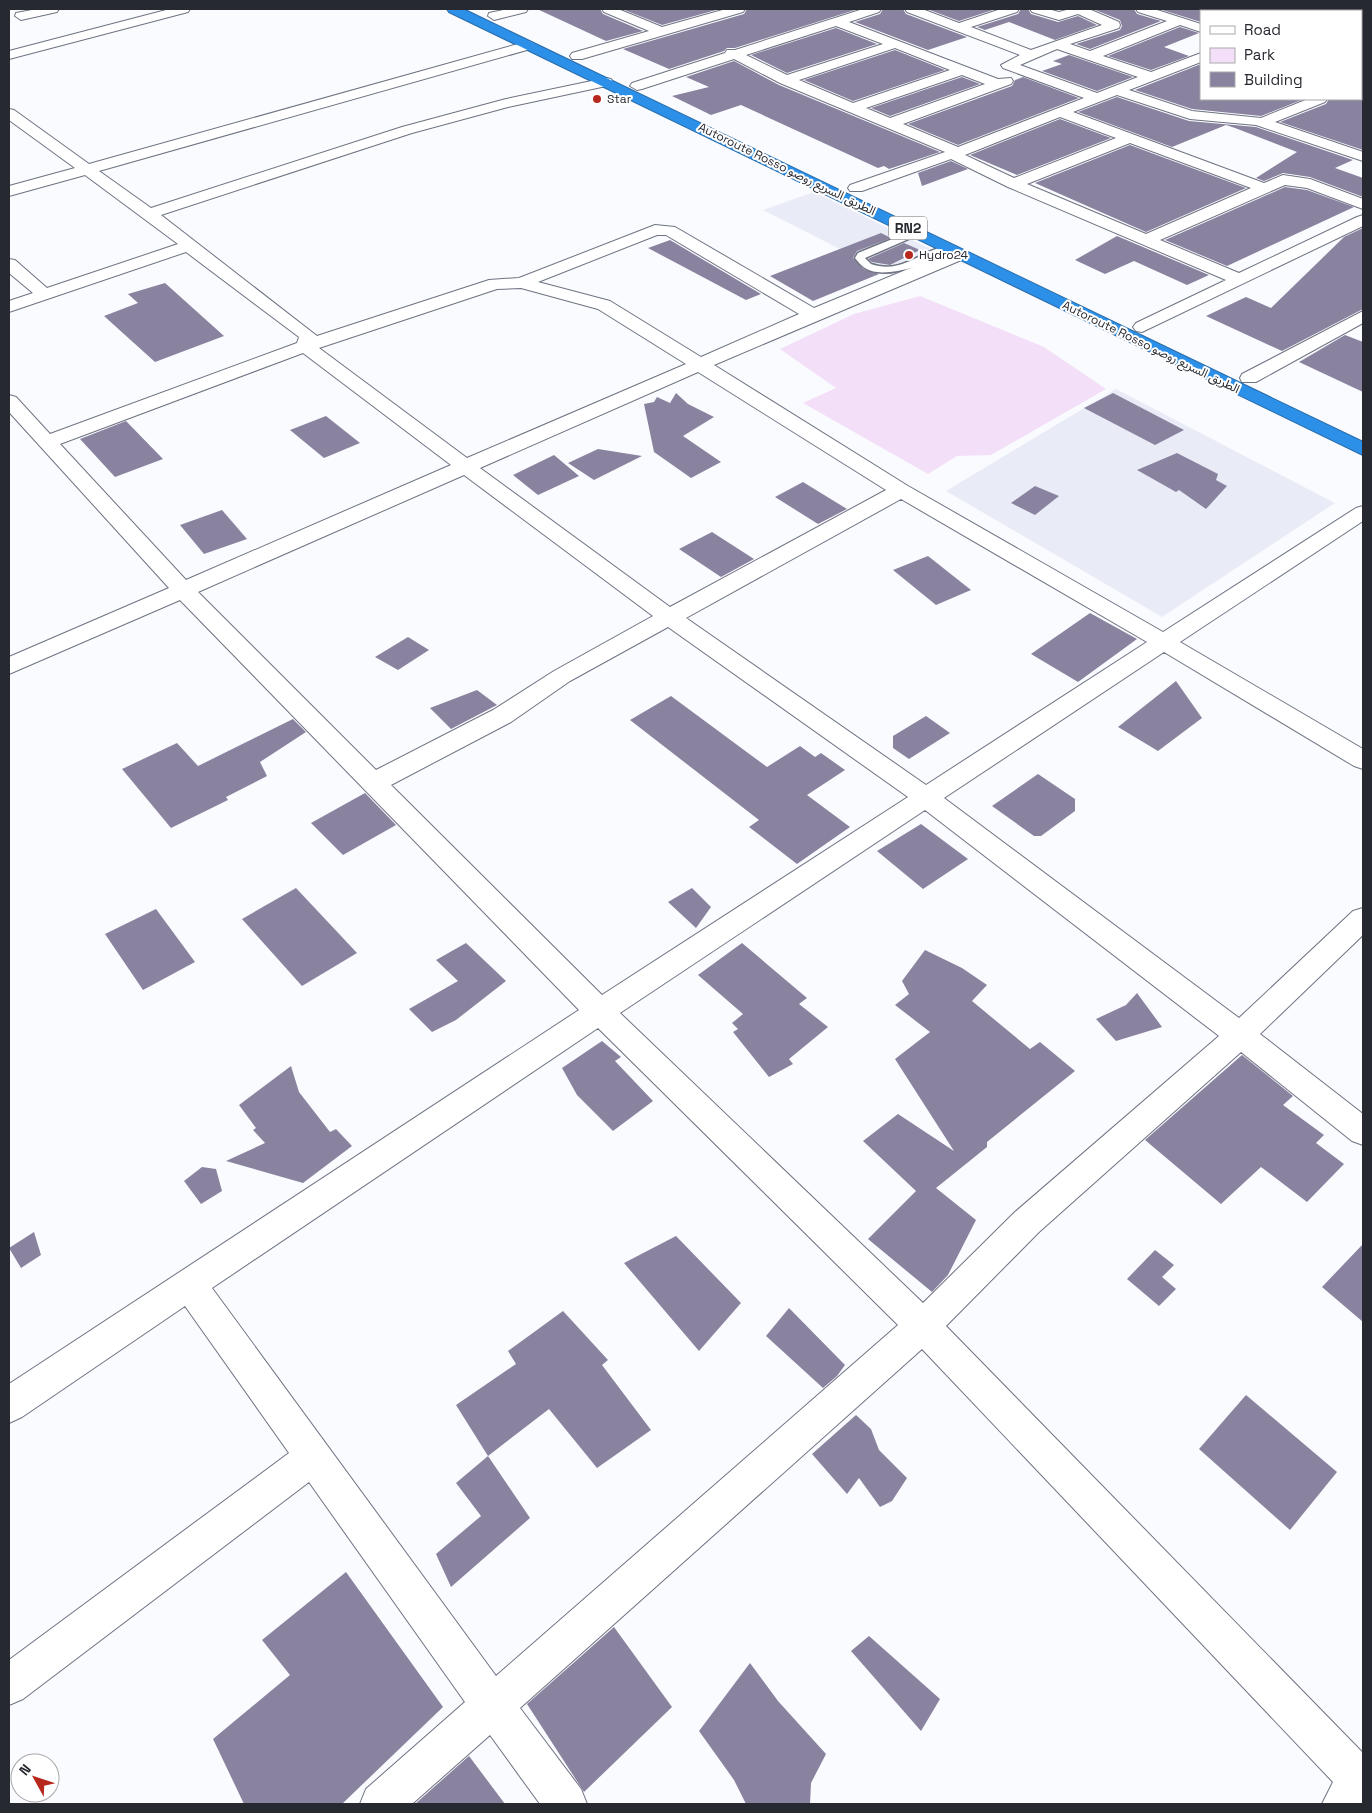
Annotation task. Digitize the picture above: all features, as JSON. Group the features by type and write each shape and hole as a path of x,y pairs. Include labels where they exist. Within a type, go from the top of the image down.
{"highway":[{"name":"Autoroute Rosso الطريق السريع روصو","path":"453,9 1363,449"},
{"name":"Autoroute Rosso الطريق السريع روصو","path":"478,9 637,86 856,188 1363,432"}],"street":[{"path":"9,9 15,18 53,9"},
{"path":"9,55 184,9"},
{"path":"494,16 522,9"},
{"path":"608,9 662,32"},
{"path":"577,56 739,9"},
{"path":"637,86 732,53 875,9"},
{"path":"911,9 1030,54"},
{"path":"958,26 1012,9"},
{"path":"1036,9 1059,16 1081,10 1114,25 1056,44 1008,64 1029,74 1096,97"},
{"path":"1142,9 1200,28"},
{"path":"836,21 998,84"},
{"path":"1090,56 1179,21"},
{"path":"785,80 895,44"},
{"path":"1056,44 1150,76"},
{"path":"9,191 529,45"},
{"path":"732,53 785,80 856,107 891,123 955,153 1012,184 1238,279"},
{"path":"856,188 955,153 1200,57"},
{"path":"856,107 963,70"},
{"path":"891,123 1029,74"},
{"path":"150,213 407,130 506,103 606,82"},
{"path":"1116,90 1172,110 1206,118 1244,118 1263,122 1359,153"},
{"path":"1263,122 1318,100"},
{"path":"1206,118 1232,106"},
{"path":"1059,112 1264,188"},
{"path":"9,113 150,213 184,239 188,246 308,336 305,346"},
{"path":"1012,184 1130,138"},
{"path":"1146,240 1276,182 1294,180 1310,184 1363,204"},
{"path":"1142,327 1363,220"},
{"path":"521,283 655,230 670,230 813,314"},
{"path":"9,307 188,246"},
{"path":"9,666 955,251"},
{"path":"9,264 45,295"},
{"path":"47,442 305,346 495,284 521,283 604,305 901,490 1363,760"},
{"path":"1249,378 1363,316"},
{"path":"1338,330 1355,337"},
{"path":"305,346 670,617 926,797 1239,1034 1363,1132"},
{"path":"9,401 184,590 600,1012 924,1326 1358,1786"},
{"path":"374,782 502,716 562,676 901,490"},
{"path":"9,1405 600,1012 1363,512"},
{"path":"381,1804 493,1707 575,1631 924,1326 1028,1222 1207,1066 1363,918"},
{"path":"189,1284 493,1707 566,1804"},
{"path":"9,1685 313,1457"}],"lane":[{"path":"917,232 861,255 860,258 862,262 880,270 904,267 955,251"}],"shaded area":[{"path":"814,192 943,255 893,276 763,210"},
{"path":"1116,389 1335,503 1162,617 946,491"}],"green space":[{"path":"920,296 1044,347 1106,389 991,455 957,456 928,474 803,403 836,388 780,349 854,314"}],"building":[{"path":"537,9 600,9 603,14 643,31 606,41"},
{"path":"622,9 720,9 662,25"},
{"path":"747,9 858,9 735,48 727,48 724,51 669,69 623,49 744,14"},
{"path":"883,9 903,9 906,14 967,37 928,50 855,22 880,14"},
{"path":"927,9 996,9 959,21"},
{"path":"1021,9 1028,9 1031,14 1058,22 1078,16 1097,25 1055,40 1009,22 985,30 977,27 1018,14"},
{"path":"1093,9 1134,9 1137,14 1161,21 1090,49 1076,44 1120,30 1122,26 1120,20"},
{"path":"1159,9 1248,10 1200,10 1200,22"},
{"path":"1180,27 1199,33 1164,47 1189,56 1151,70 1108,56"},
{"path":"836,28 877,44 787,73 751,55"},
{"path":"895,50 945,70 853,101 804,80"},
{"path":"1069,55 1133,77 1097,91 1042,71 1062,64 1053,61"},
{"path":"734,61 779,85 940,152 889,169 884,166 878,168 741,105 711,115 672,96 709,87 686,77"},
{"path":"1200,64 1200,100 1301,100 1261,116 1192,109 1135,90"},
{"path":"962,77 980,84 890,116 871,108"},
{"path":"1023,77 1079,98 958,145 908,124 1012,86 1015,80"},
{"path":"1363,90 1363,150 1280,122 1326,104 1328,100 1362,100"},
{"path":"1117,97 1189,121 1256,127 1353,160 1335,168 1363,178 1363,197 1310,177 1283,173 1264,181 1256,178 1297,152 1226,125 1172,147 1078,112"},
{"path":"1060,119 1111,138 1017,175 970,155"},
{"path":"1130,145 1246,188 1146,232 1035,183"},
{"path":"951,161 968,169 922,186 918,173 904,178"},
{"path":"1285,187 1307,190 1354,207 1227,266 1165,240"},
{"path":"1363,228 1363,309 1282,351 1206,316 1246,297 1271,308 1344,237"},
{"path":"881,233 891,238 857,251 853,258 864,269 879,274 813,301 770,276"},
{"path":"1117,236 1209,275 1187,285 1134,261 1105,274 1075,260"},
{"path":"670,240 761,294 746,300 648,248"},
{"path":"904,243 920,250 890,265 872,262 868,259"},
{"path":"165,283 224,336 155,362 104,316 138,303 128,294"},
{"path":"1345,335 1363,342 1363,392 1299,362"},
{"path":"676,393 688,404 714,417 683,436 721,462 691,478 654,452 644,404 654,402 657,397 670,403"},
{"path":"1113,393 1184,430 1155,445 1084,408"},
{"path":"326,416 360,443 324,458 290,430"},
{"path":"126,421 163,459 115,477 80,439"},
{"path":"598,449 642,456 594,480 568,463"},
{"path":"1177,453 1218,474 1216,480 1227,486 1206,509 1179,490 1176,492 1137,470"},
{"path":"554,455 579,476 538,495 513,475"},
{"path":"803,482 847,509 818,524 775,497"},
{"path":"1035,486 1059,496 1035,515 1011,503"},
{"path":"222,510 247,539 204,554 180,525"},
{"path":"712,532 754,559 721,577 679,549"},
{"path":"928,556 971,590 936,605 893,570"},
{"path":"1090,613 1137,639 1078,682 1031,654"},
{"path":"408,637 429,650 398,670 375,657"},
{"path":"1176,681 1202,718 1158,751 1118,727"},
{"path":"477,690 497,705 451,729 430,708"},
{"path":"671,696 767,767 800,746 815,757 821,753 845,770 807,795 850,827 797,864 749,827 759,820 630,720"},
{"path":"926,716 950,733 909,759 893,748 893,736"},
{"path":"293,719 306,732 260,762 267,776 226,797 228,800 171,828 122,769 177,743 198,766"},
{"path":"1038,774 1075,799 1075,811 1041,836 1034,836 992,806"},
{"path":"365,793 396,825 343,855 311,823"},
{"path":"921,824 968,859 923,889 877,851"},
{"path":"296,888 357,953 302,986 242,919"},
{"path":"692,888 711,907 696,928 668,902"},
{"path":"156,909 195,962 143,990 105,934"},
{"path":"466,943 506,981 456,1020 432,1032 409,1009 458,981 436,960"},
{"path":"742,943 807,998 799,1004 828,1027 789,1059 793,1064 769,1077 733,1032 738,1029 732,1023 743,1014 698,975"},
{"path":"925,950 962,968 987,985 972,1001 1030,1049 1040,1042 1075,1071 987,1142 987,1147 936,1188 976,1220 948,1275 932,1292 868,1239 916,1191 863,1141 898,1114 954,1151 895,1059 930,1032 895,1005 909,994 902,981"},
{"path":"1137,993 1162,1027 1116,1041 1096,1019 1126,1005"},
{"path":"602,1041 621,1057 615,1061 653,1101 613,1131 577,1095 562,1068"},
{"path":"1242,1055 1293,1096 1283,1105 1324,1135 1316,1143 1344,1164 1307,1202 1261,1167 1221,1204 1145,1140"},
{"path":"291,1066 299,1092 330,1132 336,1129 352,1146 303,1183 226,1161 265,1143 253,1130 256,1128 239,1105"},
{"path":"202,1167 216,1169 222,1191 201,1204 184,1181"},
{"path":"34,1232 41,1255 21,1268 9,1248"},
{"path":"676,1236 741,1303 699,1351 624,1263"},
{"path":"1363,1244 1363,1322 1322,1287"},
{"path":"1155,1250 1174,1265 1162,1277 1176,1289 1159,1306 1127,1279"},
{"path":"789,1308 845,1365 837,1376 823,1388 766,1336"},
{"path":"563,1311 608,1360 602,1365 651,1430 597,1468 549,1409 488,1456 456,1405 516,1364 508,1351"},
{"path":"1246,1395 1337,1472 1290,1530 1199,1449"},
{"path":"856,1415 871,1429 879,1450 907,1478 892,1501 880,1507 859,1478 847,1494 812,1454"},
{"path":"488,1456 530,1518 451,1587 436,1554 481,1516 456,1483"},
{"path":"346,1572 443,1707 342,1804 244,1804 213,1739 290,1675 262,1640"},
{"path":"614,1627 672,1707 584,1792 527,1704"},
{"path":"869,1636 940,1699 921,1731 851,1651"},
{"path":"750,1663 778,1701 826,1754 811,1783 810,1804 746,1804 734,1780 699,1731"},
{"path":"469,1756 505,1804 415,1804"}],"place":[{"name":"Star","path":"597,99"},
{"name":"Hydro24","path":"909,255"}]}
